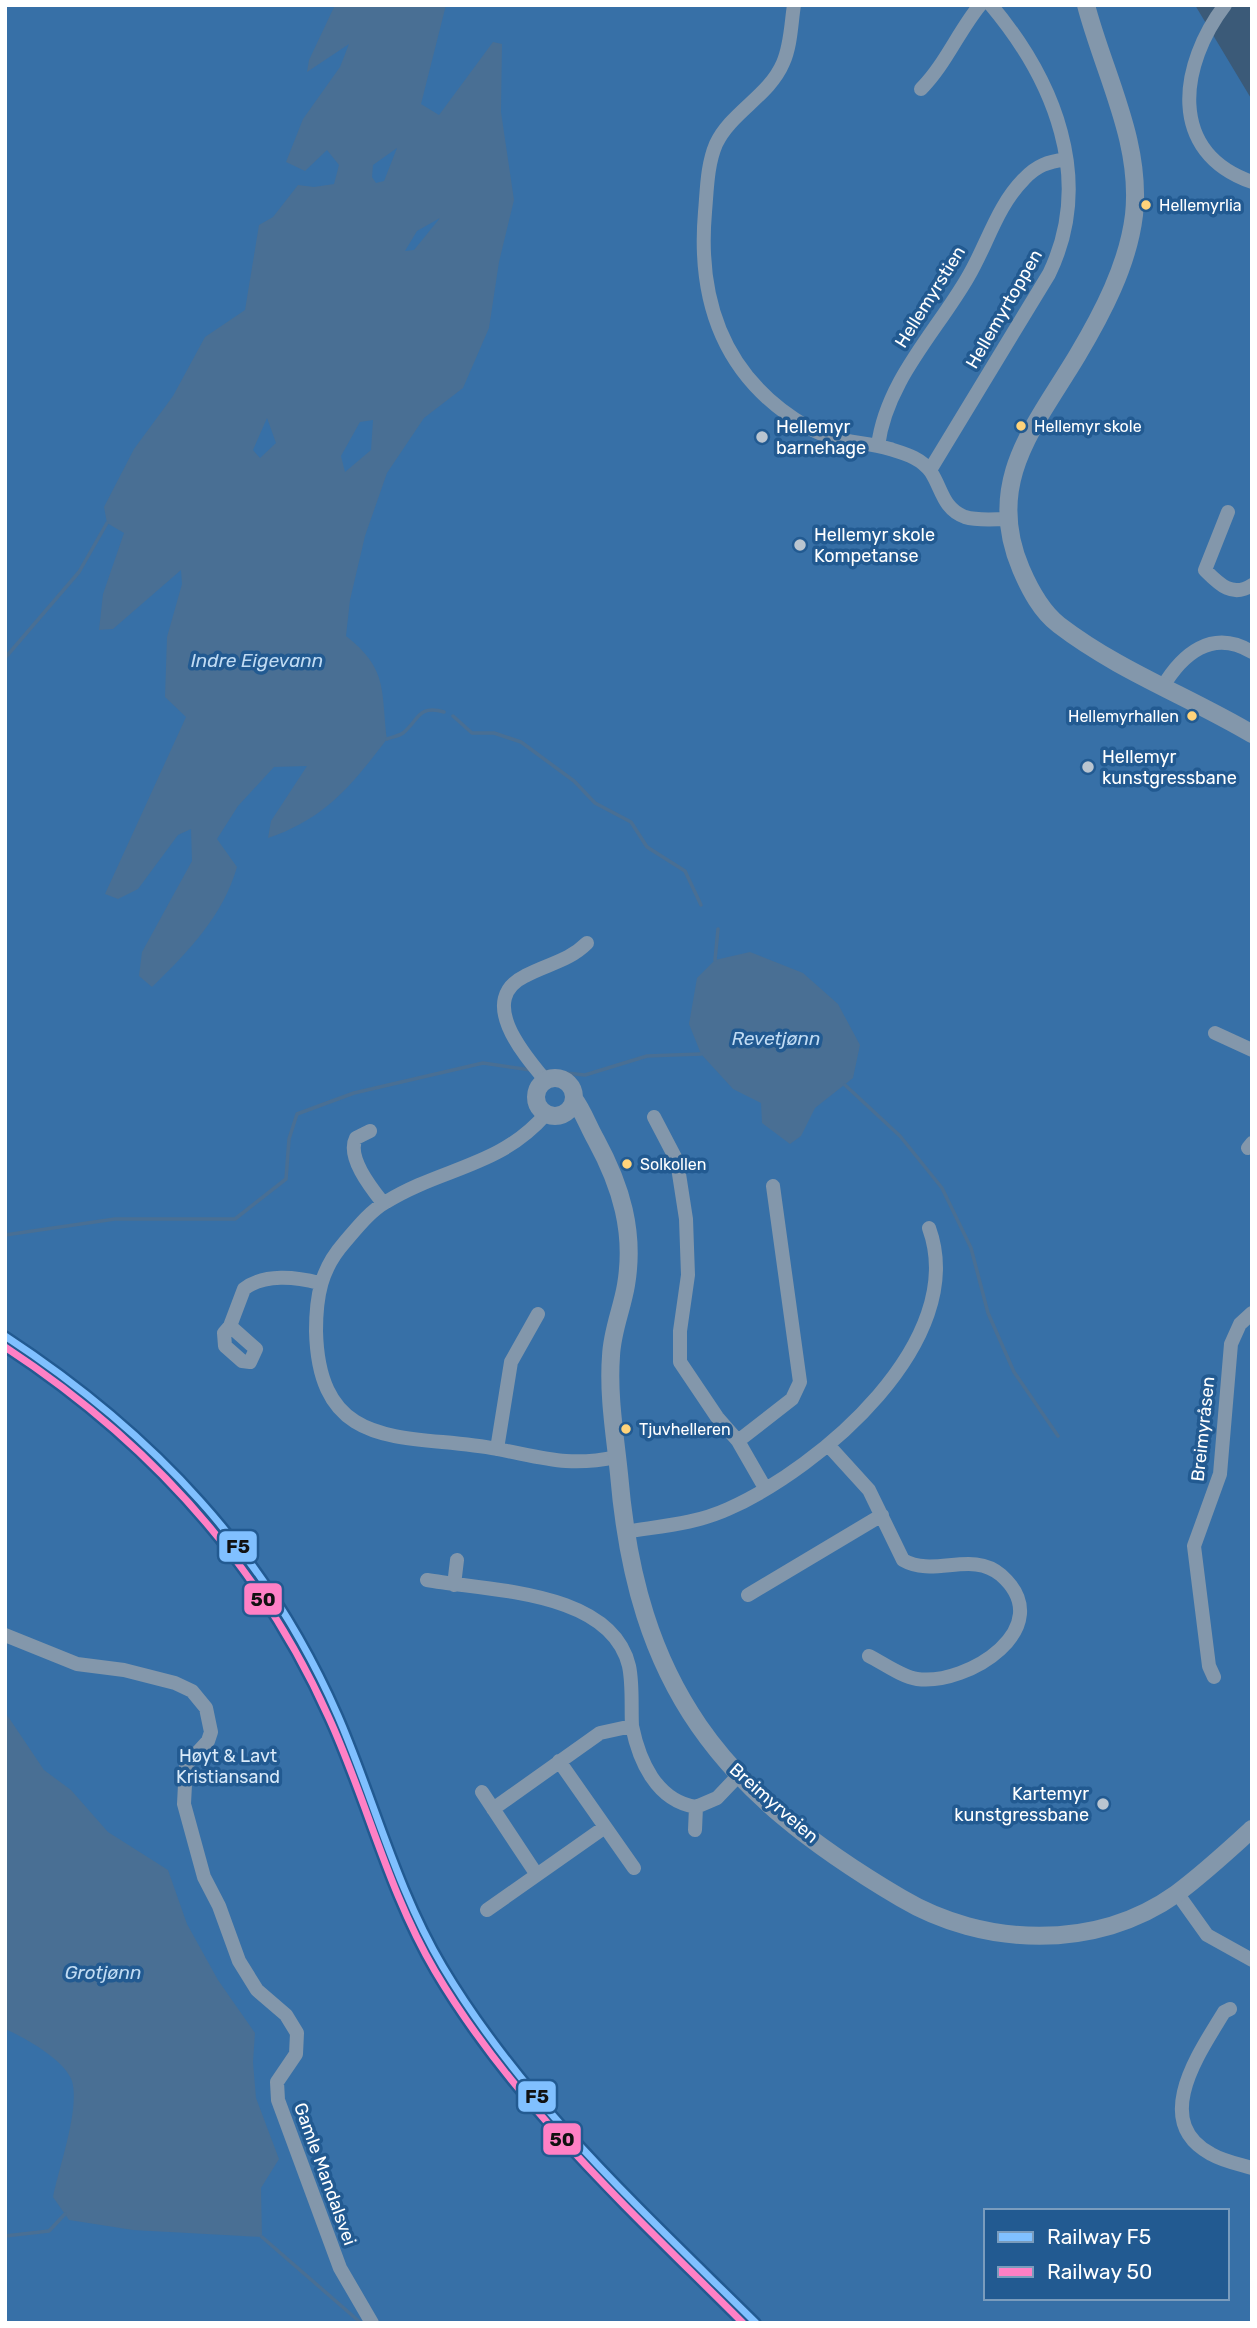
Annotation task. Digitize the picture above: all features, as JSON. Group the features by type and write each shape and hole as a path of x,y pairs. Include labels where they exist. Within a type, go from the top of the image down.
{"street":[{"path":"794,5 783,63 766,87 721,133 711,159 702,239 705,285 715,321 727,348 764,396 783,411 821,434 912,456 930,470 945,501 957,513 971,518 1008,519"},
{"path":"921,89 937,73 964,24 980,5"},
{"name":"Hellemyrtoppen","path":"930,470 1057,258 1067,212 1066,159 1060,123 1042,78 1010,28 991,5"},
{"path":"1086,5 1128,137 1134,214 1126,250 1105,305 1076,357 1028,432 1012,479 1008,519 1016,557 1045,612 1115,664 1252,734"},
{"path":"1225,5 1206,34 1192,64 1188,106 1199,136 1212,156 1233,173 1252,182"},
{"name":"Hellemyrstien","path":"878,446 883,421 908,368 970,275 1006,202 1026,176 1045,162 1066,159"},
{"path":"1228,512 1205,570 1231,591 1252,585"},
{"path":"1162,688 1180,660 1197,648 1210,643 1232,643 1252,652"},
{"path":"546,1081 513,1038 507,1024 506,996 519,979 568,959 587,943"},
{"path":"1215,1033 1252,1051"},
{"path":"553,1115 538,1106 536,1095 546,1081 557,1079 568,1083 574,1099 569,1110 553,1115 499,1154 435,1178 383,1203 336,1252 319,1283 316,1323 320,1368 331,1397 351,1417 370,1430 394,1438 497,1449 558,1462 617,1457"},
{"name":"Breimyrveien","path":"574,1099 618,1183 628,1233 627,1281 610,1358 625,1532 638,1597 662,1663 690,1714 738,1776 796,1825 909,1903 957,1924 1017,1936 1070,1933 1119,1922 1177,1893 1252,1829"},
{"name":"Breimyrveien","path":"553,1115 597,1143"},
{"path":"654,1117 677,1161 686,1219 688,1275 680,1331 680,1362 738,1441 765,1488"},
{"path":"370,1131 356,1138 355,1150 366,1181 383,1203"},
{"path":"738,1441 792,1399 800,1382 773,1186"},
{"path":"625,1532 697,1520 729,1508 829,1446 865,1408 917,1343 934,1281 937,1252 929,1228"},
{"path":"230,1326 237,1303 248,1285 292,1277 319,1283"},
{"name":"Breimyråsen","path":"1214,1678 1209,1666 1194,1546 1220,1474 1231,1344 1240,1324 1252,1312"},
{"path":"497,1449 511,1362 538,1314"},
{"path":"829,1446 869,1490 903,1560 926,1567 976,1563 990,1567 1010,1586 1018,1614 1014,1633 1004,1647 975,1667 951,1676 915,1679 869,1656"},
{"path":"748,1595 882,1515"},
{"path":"454,1585 457,1560"},
{"path":"428,1580 551,1601 577,1609 600,1623 615,1637 629,1665 632,1726 640,1757 650,1776 674,1798 696,1807 717,1798 738,1776"},
{"name":"Gamle Mandalsvei","path":"5,1635 68,1662 124,1670 175,1683 192,1691 206,1707 211,1725 210,1738 189,1760 184,1774 186,1814 204,1877 219,1906 239,1961 257,1990 286,2015 297,2033 296,2054 277,2082 278,2099 340,2268 372,2323"},
{"path":"493,1809 600,1733 632,1726"},
{"path":"559,1761 634,1868"},
{"path":"482,1792 537,1875"},
{"path":"695,1830 696,1807"},
{"path":"487,1910 605,1827"},
{"path":"1177,1893 1207,1935 1252,1960"},
{"path":"1230,2009 1224,2012 1186,2080 1182,2117 1193,2139 1208,2153 1252,2168"}],"green space":[{"name":"Høyt & Lavt Kristiansand","path":"5,5 1195,5 1252,100 1252,2323 5,2323"}],"water":[{"name":"Indre Eigevann","path":"335,5 446,5 421,104 439,115 493,42 502,44 501,112 514,200 499,262 489,328 463,388 424,418 387,473 365,536 350,600 346,636 360,648 376,670 382,693 387,739 336,799 306,821 268,838 271,821 307,766 274,767 238,806 217,839 237,867 223,902 191,947 152,987 139,976 142,952 192,861 191,829 178,835 138,889 118,899 105,894 186,717 165,697 167,637 182,584 181,570 113,629 99,630 103,594 124,533 107,523 104,507 134,449 173,396 205,337 245,310 259,225 273,217 298,185 314,187 334,184 339,165 327,150 305,171 286,162 303,119 340,67 349,44 307,72 309,60","holes":["397,148 384,181 376,183 372,177 373,165","440,218 414,250 405,251 417,231","267,418 276,443 260,458 253,450","373,420 371,450 345,472 341,456 360,422"]},
{"name":"Revetjønn","path":"750,952 803,973 838,1004 860,1045 853,1078 815,1108 801,1136 790,1144 762,1123 761,1103 733,1089 701,1054 689,1024 697,978 715,960"},
{"name":"Grotjønn","path":"5,1712 44,1770 71,1790 108,1832 168,1870 187,1924 218,1980 255,2033 253,2062 256,2098 279,2159 261,2188 262,2237 133,2230 69,2220 53,2197 71,2122 74,2093 72,2081 53,2057 5,2029"}],"waterway":[{"path":"5,658 79,572 107,523"},
{"path":"387,739 403,733 423,712 444,712"},
{"path":"453,716 472,733 494,733 521,742 574,781 595,803 631,822 647,847 685,871 701,905"},
{"path":"715,960 718,929"},
{"path":"545,1071 585,1075 647,1056 701,1054"},
{"path":"5,1235 115,1219 235,1219 286,1179 289,1139 297,1114 354,1093 483,1063 531,1070"},
{"path":"845,1085 900,1136 942,1188 971,1248 988,1313 1014,1372 1058,1436"},
{"path":"5,2236 49,2231 65,2214"},
{"path":"262,2237 361,2323"}],"rail line":[{"name":"F5","path":"5,1336 59,1373 157,1456 200,1501 240,1550 277,1602 309,1657 351,1747 386,1843 426,1937 475,2017 510,2064 588,2154 756,2323"},
{"name":"50","path":"5,1347 106,1422 194,1509 233,1557 269,1607 301,1661 343,1749 404,1909 435,1971 467,2020 501,2067 578,2156 743,2323"}],"place":[{"name":"Hellemyrlia","path":"1146,205"},
{"name":"Hellemyr skole","path":"1021,426"},
{"name":"Hellemyr barnehage","path":"762,437"},
{"name":"Hellemyr skole Kompetanse","path":"800,545"},
{"name":"Hellemyrhallen","path":"1192,716"},
{"name":"Hellemyr kunstgressbane","path":"1088,767"},
{"name":"Solkollen","path":"627,1164"},
{"name":"Tjuvhelleren","path":"626,1429"},
{"name":"Kartemyr kunstgressbane","path":"1103,1804"}]}
